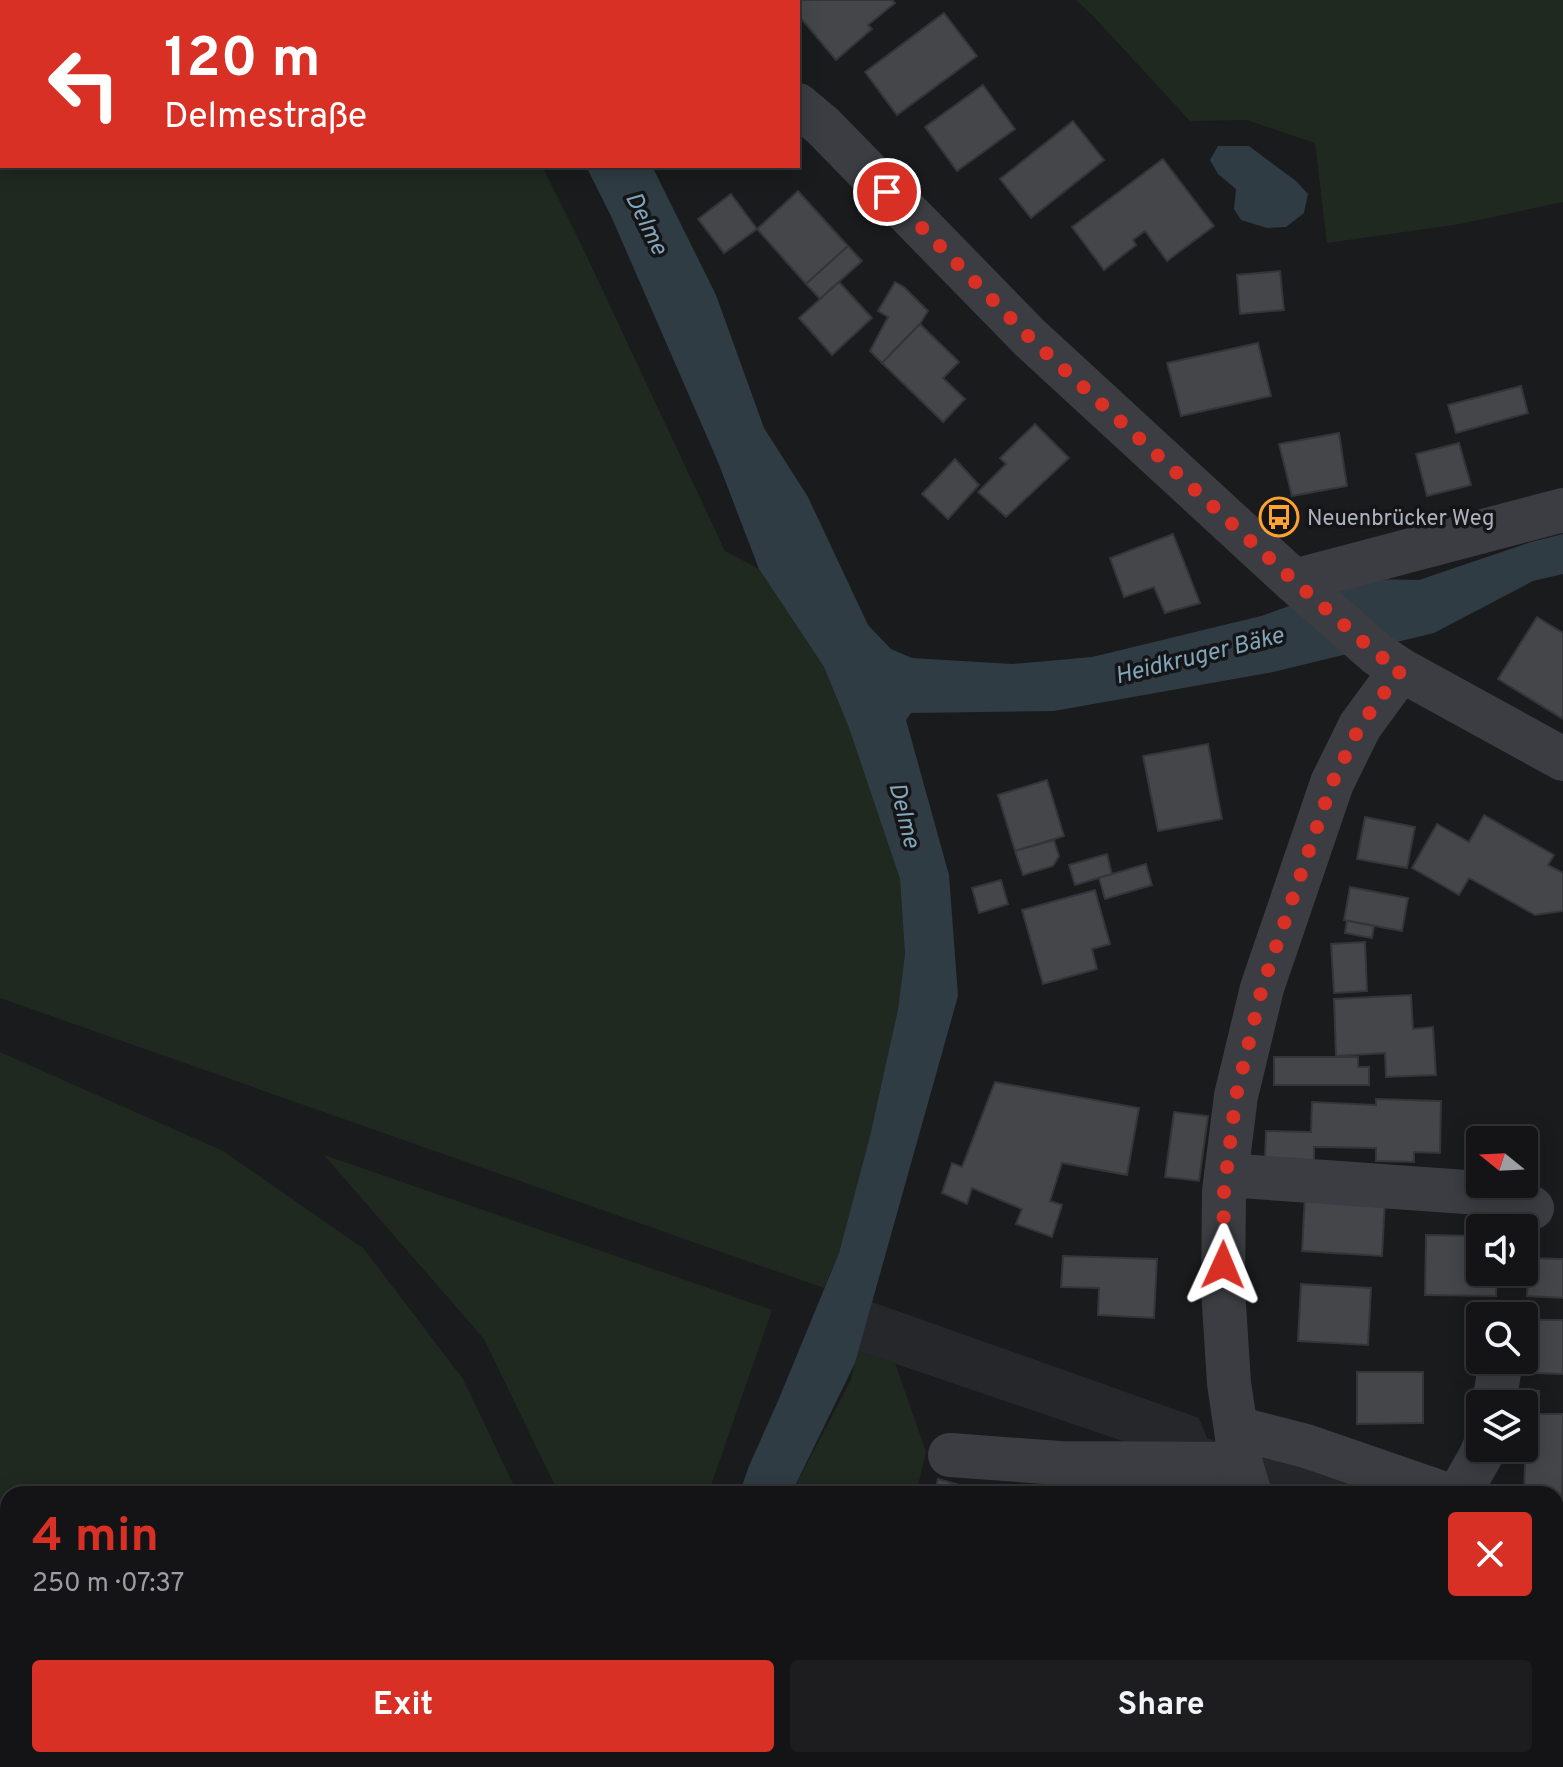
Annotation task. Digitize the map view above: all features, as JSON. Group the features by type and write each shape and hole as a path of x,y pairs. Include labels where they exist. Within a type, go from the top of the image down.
{"street":[{"path":"800,107 823,126 1030,338 1294,581 1389,662 1563,759"},
{"path":"1294,581 1563,510"},
{"path":"1242,1462 1229,1383 1223,1289 1224,1191 1236,1096 1262,988 1286,913 1332,783 1389,662"},
{"path":"1226,1175 1508,1195 1532,1208"},
{"path":"950,1455 1059,1463 1242,1462 1306,1446 1422,1486"},
{"path":"1464,1486 1477,1462"}],"shaded area":[{"path":"872,1302 1199,1418 1207,1438 1270,1460 1286,1456 1371,1486 1250,1486 858,1351"}],"green space":[{"path":"1076,0 1563,0 1563,202 1460,224 1327,243 1315,143 1247,120 1190,121"},
{"path":"0,168 543,168 725,551 759,569 824,667 849,728 900,879 905,954 898,1009 870,1136 839,1253 824,1288 0,998"},
{"path":"0,1052 223,1151 364,1249 463,1379 514,1486 0,1486"},
{"path":"324,1155 772,1310 711,1486 555,1486 484,1339"},
{"path":"858,1351 895,1363 926,1452 918,1486 795,1486 851,1380"}],"water":[{"path":"1218,146 1249,146 1296,181 1308,194 1304,213 1286,227 1267,228 1241,220 1234,209 1236,189 1218,174 1210,160"},
{"path":"587,168 653,168 716,295 764,428 808,497 868,625 891,649 912,658 1012,664 1092,657 1261,616 1367,579 1419,580 1563,534 1563,574 1533,581 1434,633 1273,672 1054,711 911,713 906,720 949,875 958,996 855,1363 795,1486 742,1486 839,1253 870,1136 898,1009 905,954 900,879 849,728 824,667 759,569 718,462"}],"building":[{"path":"800,0 892,0 895,3 868,25 872,29 836,60 800,17"},
{"path":"944,13 977,56 897,115 865,72"},
{"path":"983,85 1015,129 957,171 925,127"},
{"path":"1073,121 1104,160 1031,218 1000,179"},
{"path":"1163,159 1214,226 1167,261 1145,231 1133,240 1136,245 1104,270 1072,227"},
{"path":"798,191 848,246 806,284 757,229"},
{"path":"731,194 757,229 724,253 698,219"},
{"path":"848,246 862,261 820,299 806,284"},
{"path":"1280,271 1284,310 1240,314 1237,275"},
{"path":"839,282 872,318 832,355 799,318"},
{"path":"895,282 928,311 920,324 882,363 870,351 888,317 878,311"},
{"path":"920,324 959,362 943,378 965,399 943,422 882,363"},
{"path":"1258,343 1271,396 1181,416 1167,363"},
{"path":"1521,386 1528,413 1456,433 1448,405"},
{"path":"1035,424 1069,458 1006,517 978,492 1006,464 1000,458"},
{"path":"1339,433 1347,486 1292,496 1279,444"},
{"path":"1459,443 1471,485 1427,496 1416,454"},
{"path":"955,459 979,485 948,519 922,494"},
{"path":"1173,534 1200,603 1165,613 1154,587 1124,597 1110,558"},
{"path":"1537,617 1563,633 1563,719 1498,679"},
{"path":"1208,744 1222,819 1158,831 1143,756"},
{"path":"1047,780 1064,836 1015,851 998,795"},
{"path":"1484,815 1554,855 1548,865 1563,873 1563,911 1535,915 1469,878 1459,895 1412,868 1437,824 1469,842"},
{"path":"1365,817 1415,827 1407,868 1357,859"},
{"path":"1054,840 1059,856 1053,866 1023,875 1015,851"},
{"path":"1107,854 1112,874 1075,885 1069,865"},
{"path":"1146,864 1152,885 1105,899 1099,878"},
{"path":"1001,880 1008,904 979,913 972,888"},
{"path":"1350,887 1408,898 1402,931 1344,920"},
{"path":"1095,890 1110,944 1092,949 1097,969 1043,984 1022,910"},
{"path":"1347,921 1374,926 1372,938 1345,933"},
{"path":"1365,942 1367,991 1334,993 1331,944"},
{"path":"1411,995 1413,1029 1433,1027 1436,1075 1386,1077 1385,1053 1336,1056 1334,999"},
{"path":"1274,1057 1358,1057 1358,1067 1369,1067 1369,1085 1274,1085"},
{"path":"995,1082 1139,1108 1127,1175 1062,1163 1050,1201 1062,1205 1052,1237 1016,1224 1022,1209 972,1188 967,1204 942,1193 952,1163 962,1167"},
{"path":"1376,1099 1441,1101 1440,1153 1414,1152 1414,1162 1376,1161 1376,1148 1314,1147 1314,1162 1265,1160 1266,1131 1311,1132 1312,1102 1376,1105"},
{"path":"1174,1112 1208,1116 1199,1181 1165,1177"},
{"path":"1305,1194 1385,1199 1382,1256 1302,1251"},
{"path":"1426,1235 1466,1236 1466,1286 1496,1286 1496,1296 1425,1295"},
{"path":"1063,1256 1157,1259 1154,1318 1098,1315 1099,1288 1061,1287"},
{"path":"1538,1258 1563,1259 1563,1298 1527,1296 1528,1286 1538,1286"},
{"path":"1301,1284 1371,1288 1368,1345 1298,1341"},
{"path":"1538,1320 1563,1320 1563,1374 1538,1373"},
{"path":"1357,1372 1423,1372 1423,1423 1357,1424"},
{"path":"1539,1391 1539,1414 1563,1414 1562,1486 1524,1486 1525,1462 1538,1462"},
{"path":"938,1479 963,1486 936,1486"}],"place":[{"name":"Neuenbrücker Weg","path":"1279,517"}],"route":[{"path":"887,192 1030,338 1294,581 1377,654 1401,670 1360,726 1332,783 1262,988 1236,1096 1224,1191 1223,1265"}],"water label":[{"name":"Delme","path":"647,223"},
{"name":"Heidkruger Bäke","path":"1199,655"},
{"name":"Delme","path":"905,815"}]}
